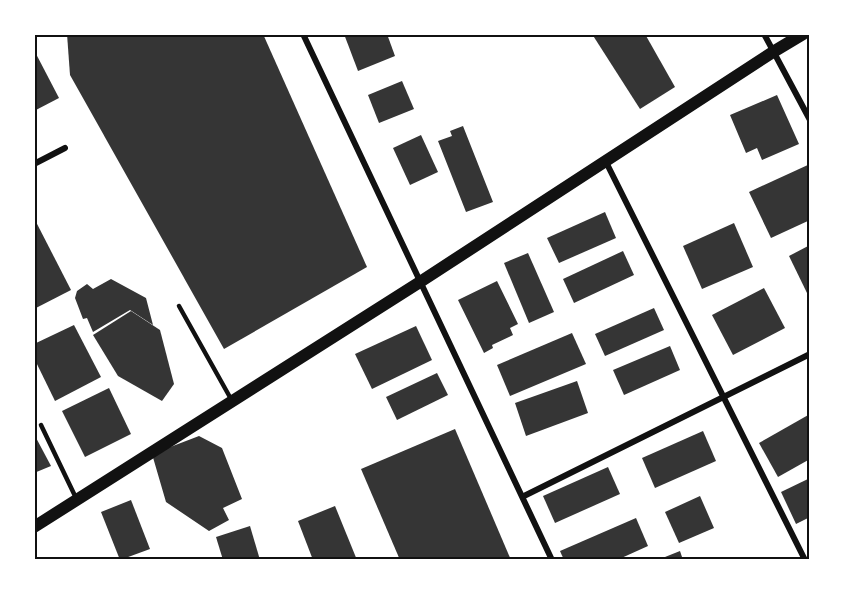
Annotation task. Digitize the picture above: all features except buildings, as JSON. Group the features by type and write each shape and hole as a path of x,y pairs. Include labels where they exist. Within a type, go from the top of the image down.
{"main road":[{"path":"34,527 420,282 803,34"}],"street":[{"path":"303,34 524,496 552,560"},
{"path":"764,34 810,120"},
{"path":"34,164 65,148"},
{"path":"606,162 805,560"},
{"path":"524,496 810,354"}],"lane":[{"path":"179,306 232,402"},
{"path":"41,425 77,500"}]}
